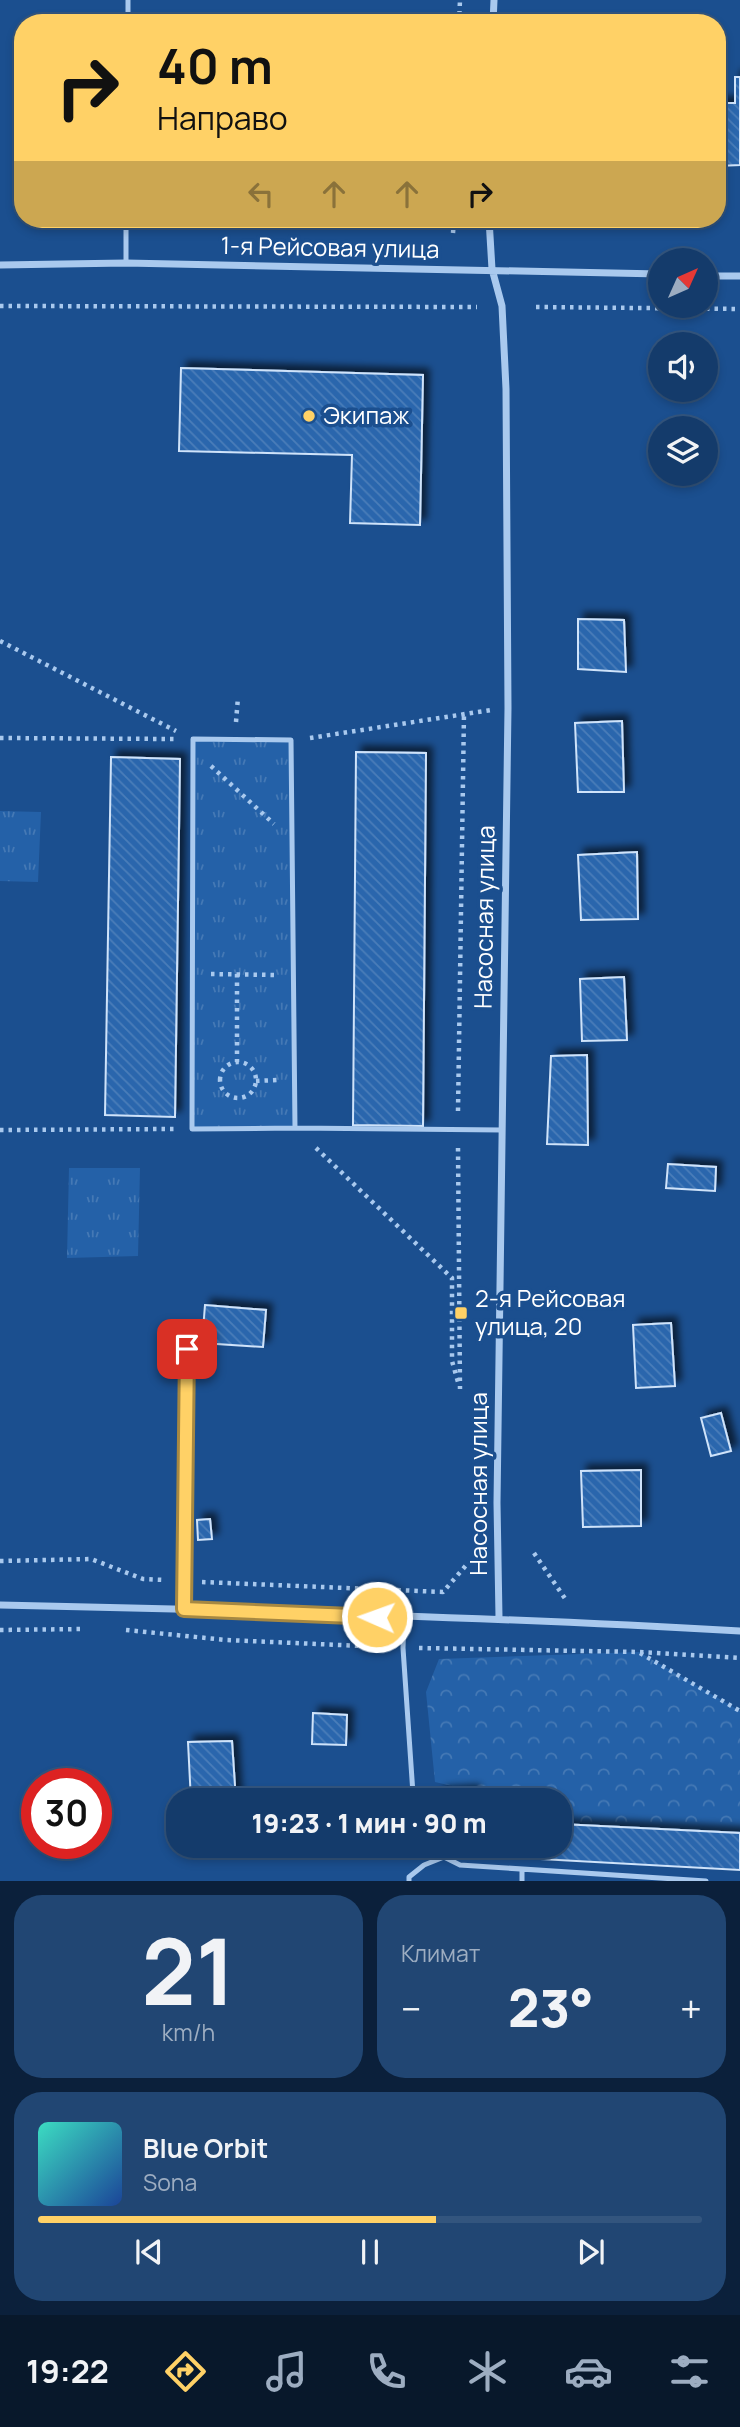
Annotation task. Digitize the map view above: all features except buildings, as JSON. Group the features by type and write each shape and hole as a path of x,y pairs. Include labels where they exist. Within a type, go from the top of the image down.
{"street":[{"name":"Насосная улица","path":"490,228 492,269 502,306 506,389 508,708 497,1503 499,1617"},
{"name":"1-я Рейсовая улица","path":"0,265 126,264 648,274"},
{"path":"718,276 740,276"},
{"path":"0,1605 404,1618 499,1617 740,1631"}],"lane":[{"path":"126,228 126,264"},
{"path":"295,1128 291,740 193,739 192,1129 295,1128 458,1132 502,1130"},
{"path":"184,1609 187,1349"},
{"path":"404,1618 403,1648 413,1788"},
{"path":"408,1881 409,1877 424,1865 442,1858"},
{"path":"446,1858 460,1865 706,1881"},
{"path":"522,1869 522,1881"}],"path":[{"path":"453,228 453,233"},
{"path":"0,306 477,307"},
{"path":"536,307 740,309"},
{"path":"0,640 193,739"},
{"path":"291,740 508,708"},
{"path":"295,1128 452,1278 452,1361 460,1389 458,1132 464,713"},
{"path":"0,738 193,739"},
{"path":"192,749 293,841"},
{"path":"192,974 294,976"},
{"path":"237,974 237,1062"},
{"path":"237,1062 248,1065 256,1081 251,1092 241,1098 224,1091 220,1080 227,1066 237,1062"},
{"path":"0,1130 192,1129"},
{"path":"534,1553 566,1600"},
{"path":"0,1561 91,1559 143,1579 443,1592 475,1555"},
{"path":"0,1630 89,1629"},
{"path":"115,1629 226,1640 403,1648 639,1652 740,1658"},
{"path":"639,1652 740,1711"}],"green space":[{"path":"193,739 291,740 295,1128 192,1129"},
{"path":"0,811 41,812 38,882 0,881"},
{"path":"69,1168 140,1168 138,1256 67,1258"},
{"path":"639,1652 740,1711 740,1833 572,1825 572,1788 461,1788 435,1782 426,1692 439,1659"}],"place":[{"name":"Экипаж","path":"309,416"},
{"name":"2-я Рейсовая улица, 20","path":"461,1313"}],"route":[{"path":"187,1349 184,1609 377,1617"}]}
